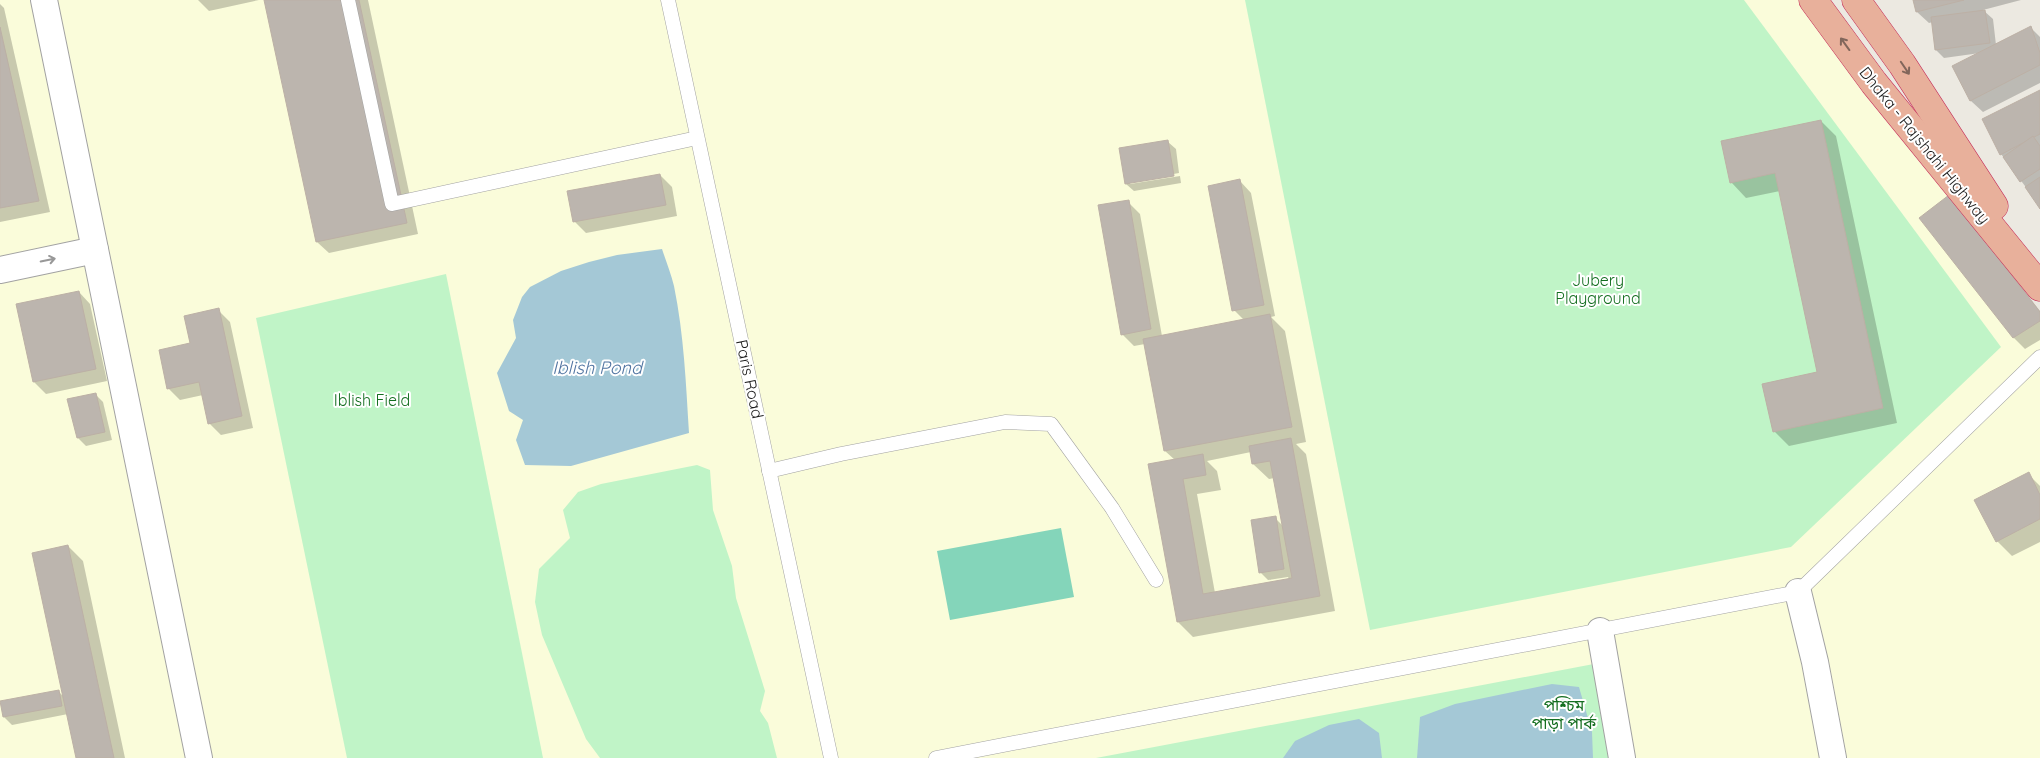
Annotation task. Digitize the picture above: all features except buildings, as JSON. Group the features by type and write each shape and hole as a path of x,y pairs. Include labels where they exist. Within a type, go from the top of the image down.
{"highway":[{"name":"Dhaka - Rajshahi Highway","path":"1813,0 1874,83 2040,287"},
{"name":"Dhaka - Rajshahi Highway","path":"1856,0 1902,64 2040,277"}],"street":[{"path":"44,0 199,758"},
{"path":"0,270 95,250"},
{"path":"1798,592 1815,662 1833,758"},
{"path":"1600,631 1622,758"}],"lane":[{"path":"348,0 392,204 698,138"},
{"name":"Paris Road","path":"668,0 831,758"},
{"path":"936,758 1798,592 2040,357"},
{"path":"769,471 841,454 1005,422 1051,424 1112,508 1156,580"}],"shaded area":[{"path":"0,0 1807,0 1918,153 2040,312 2040,758 0,758"}],"green space":[{"name":"Jubery Playground","path":"1245,0 1744,0 2001,347 1791,547 1370,630"},
{"name":"Iblish Field","path":"446,274 543,758 347,758 256,318"},
{"path":"697,465 710,470 713,510 732,566 736,598 765,691 760,711 768,723 777,758 600,758 586,739 542,635 535,602 539,569 570,538 563,510 578,492 601,484"},
{"path":"1061,528 1074,597 950,620 937,551"},
{"name":"পশ্চিম পাড়া পার্ক","path":"1599,663 1617,758 1096,758"}],"water":[{"name":"Iblish Pond","path":"662,249 674,286 680,323 689,433 571,466 525,465 516,440 523,420 509,411 497,373 516,338 513,320 522,297 530,287 561,271 617,255"},
{"path":"1552,684 1579,687 1592,732 1593,758 1417,758 1420,717 1455,704"},
{"path":"1359,719 1379,733 1382,758 1283,758 1295,741 1329,725"}]}
